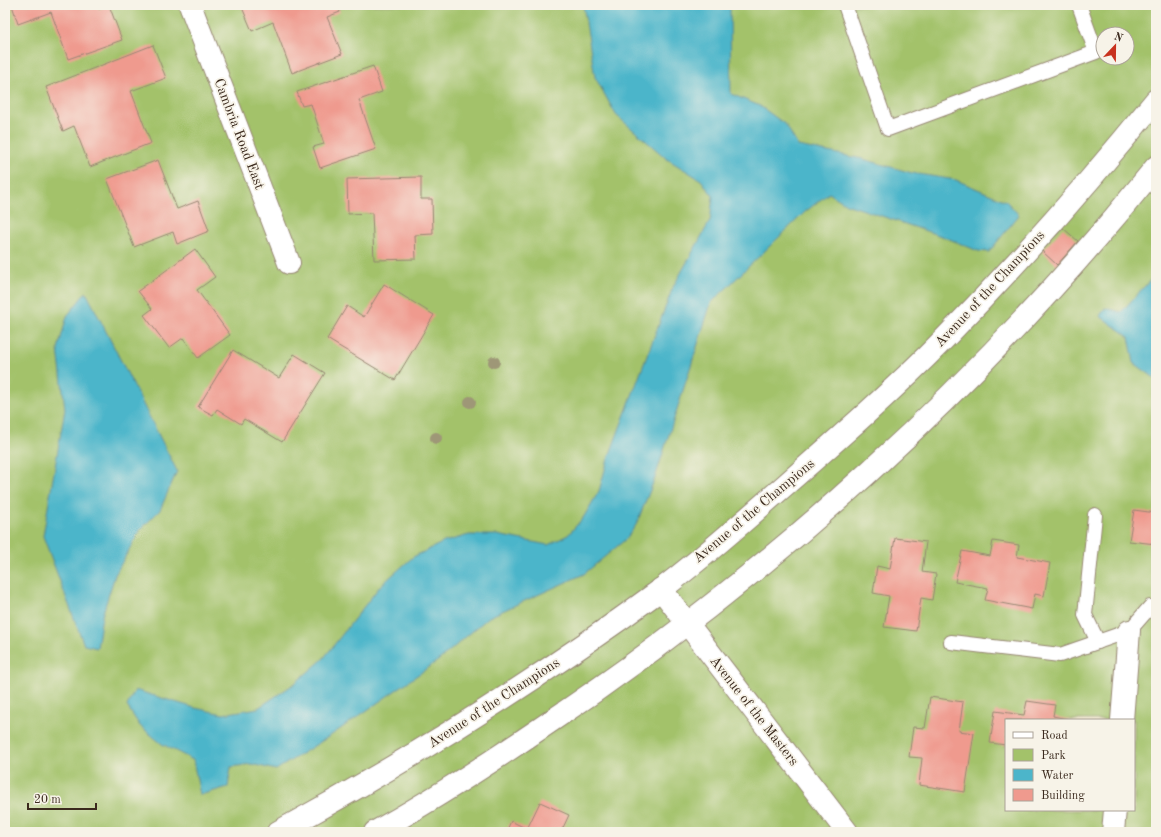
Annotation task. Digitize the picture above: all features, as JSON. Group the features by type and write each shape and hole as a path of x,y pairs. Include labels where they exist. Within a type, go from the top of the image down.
{"street":[{"name":"Cambria Road East","path":"190,5 289,263"},
{"name":"Avenue of the Champions","path":"278,832 361,787 466,723 577,649 661,589 739,525 855,424 944,339 1028,251 1109,158 1156,100"},
{"path":"375,832 486,765 591,695 687,624 760,567 875,466 964,381 1049,293 1156,167"},
{"name":"Avenue of the Masters","path":"661,589 847,832"},
{"path":"1122,719 1129,631"},
{"path":"1113,832 1115,811"}],"lane":[{"path":"845,5 888,129 1096,52 1079,5"},
{"path":"1094,515 1085,615 1098,642"},
{"path":"951,642 1060,656 1129,631 1150,607 1156,608"}],"green space":[{"path":"5,5 1156,5 1156,832 5,832"}],"water":[{"path":"583,5 730,5 731,94 760,106 786,125 798,146 863,159 912,173 956,180 1006,201 1019,215 989,252 978,251 947,238 846,204 829,193 805,212 711,303 655,478 636,525 626,539 584,574 489,617 439,660 333,734 276,770 251,764 231,767 228,787 200,795 193,760 162,744 140,726 127,706 135,690 195,708 223,714 258,708 294,684 323,659 380,586 413,557 444,542 469,535 497,535 548,545 568,535 583,518 599,491 608,459 673,287 710,221 713,196 701,180 667,159 616,115 595,77"},
{"path":"1156,274 1156,379 1134,363 1129,337 1100,316 1105,308 1121,312"},
{"path":"86,292 177,471 160,510 140,530 115,575 102,616 97,648 84,645 43,536 65,409 58,349 67,316"}],"building":[{"path":"12,5 97,5 99,9 109,5 122,40 68,59 51,12 18,24"},
{"path":"241,5 337,5 340,12 327,17 342,54 292,73 273,22 252,31"},
{"path":"153,45 166,78 131,91 151,143 90,167 74,126 63,131 46,87"},
{"path":"373,66 382,92 359,100 376,149 320,168 313,147 324,144 311,104 302,106 297,92"},
{"path":"158,160 177,209 198,201 209,231 177,244 173,232 134,247 107,179"},
{"path":"421,177 421,199 432,199 433,234 415,235 416,259 374,260 372,213 348,214 347,179"},
{"path":"1063,228 1078,241 1057,265 1042,251"},
{"path":"195,249 215,277 197,290 230,335 198,358 183,338 169,348 144,315 152,309 138,291"},
{"path":"384,284 434,315 395,380 327,339 347,306 364,317"},
{"path":"233,350 279,378 294,354 325,373 282,442 244,419 241,424 217,409 213,415 198,407"},
{"path":"1134,510 1156,513 1156,544 1129,541"},
{"path":"895,538 926,542 922,572 936,574 932,600 921,598 916,631 884,627 889,596 873,593 877,566 890,569"},
{"path":"993,541 1019,545 1017,557 1050,563 1044,596 1035,594 1032,609 985,600 988,588 955,582 962,551 990,556"},
{"path":"930,697 963,702 959,731 974,733 965,792 919,785 922,758 909,757 913,727 925,728"},
{"path":"1027,701 1055,705 1053,716 1066,719 1005,719 1005,745 990,743 995,711 1024,715"},
{"path":"540,802 569,815 561,832 506,832 511,821 527,829"}]}
